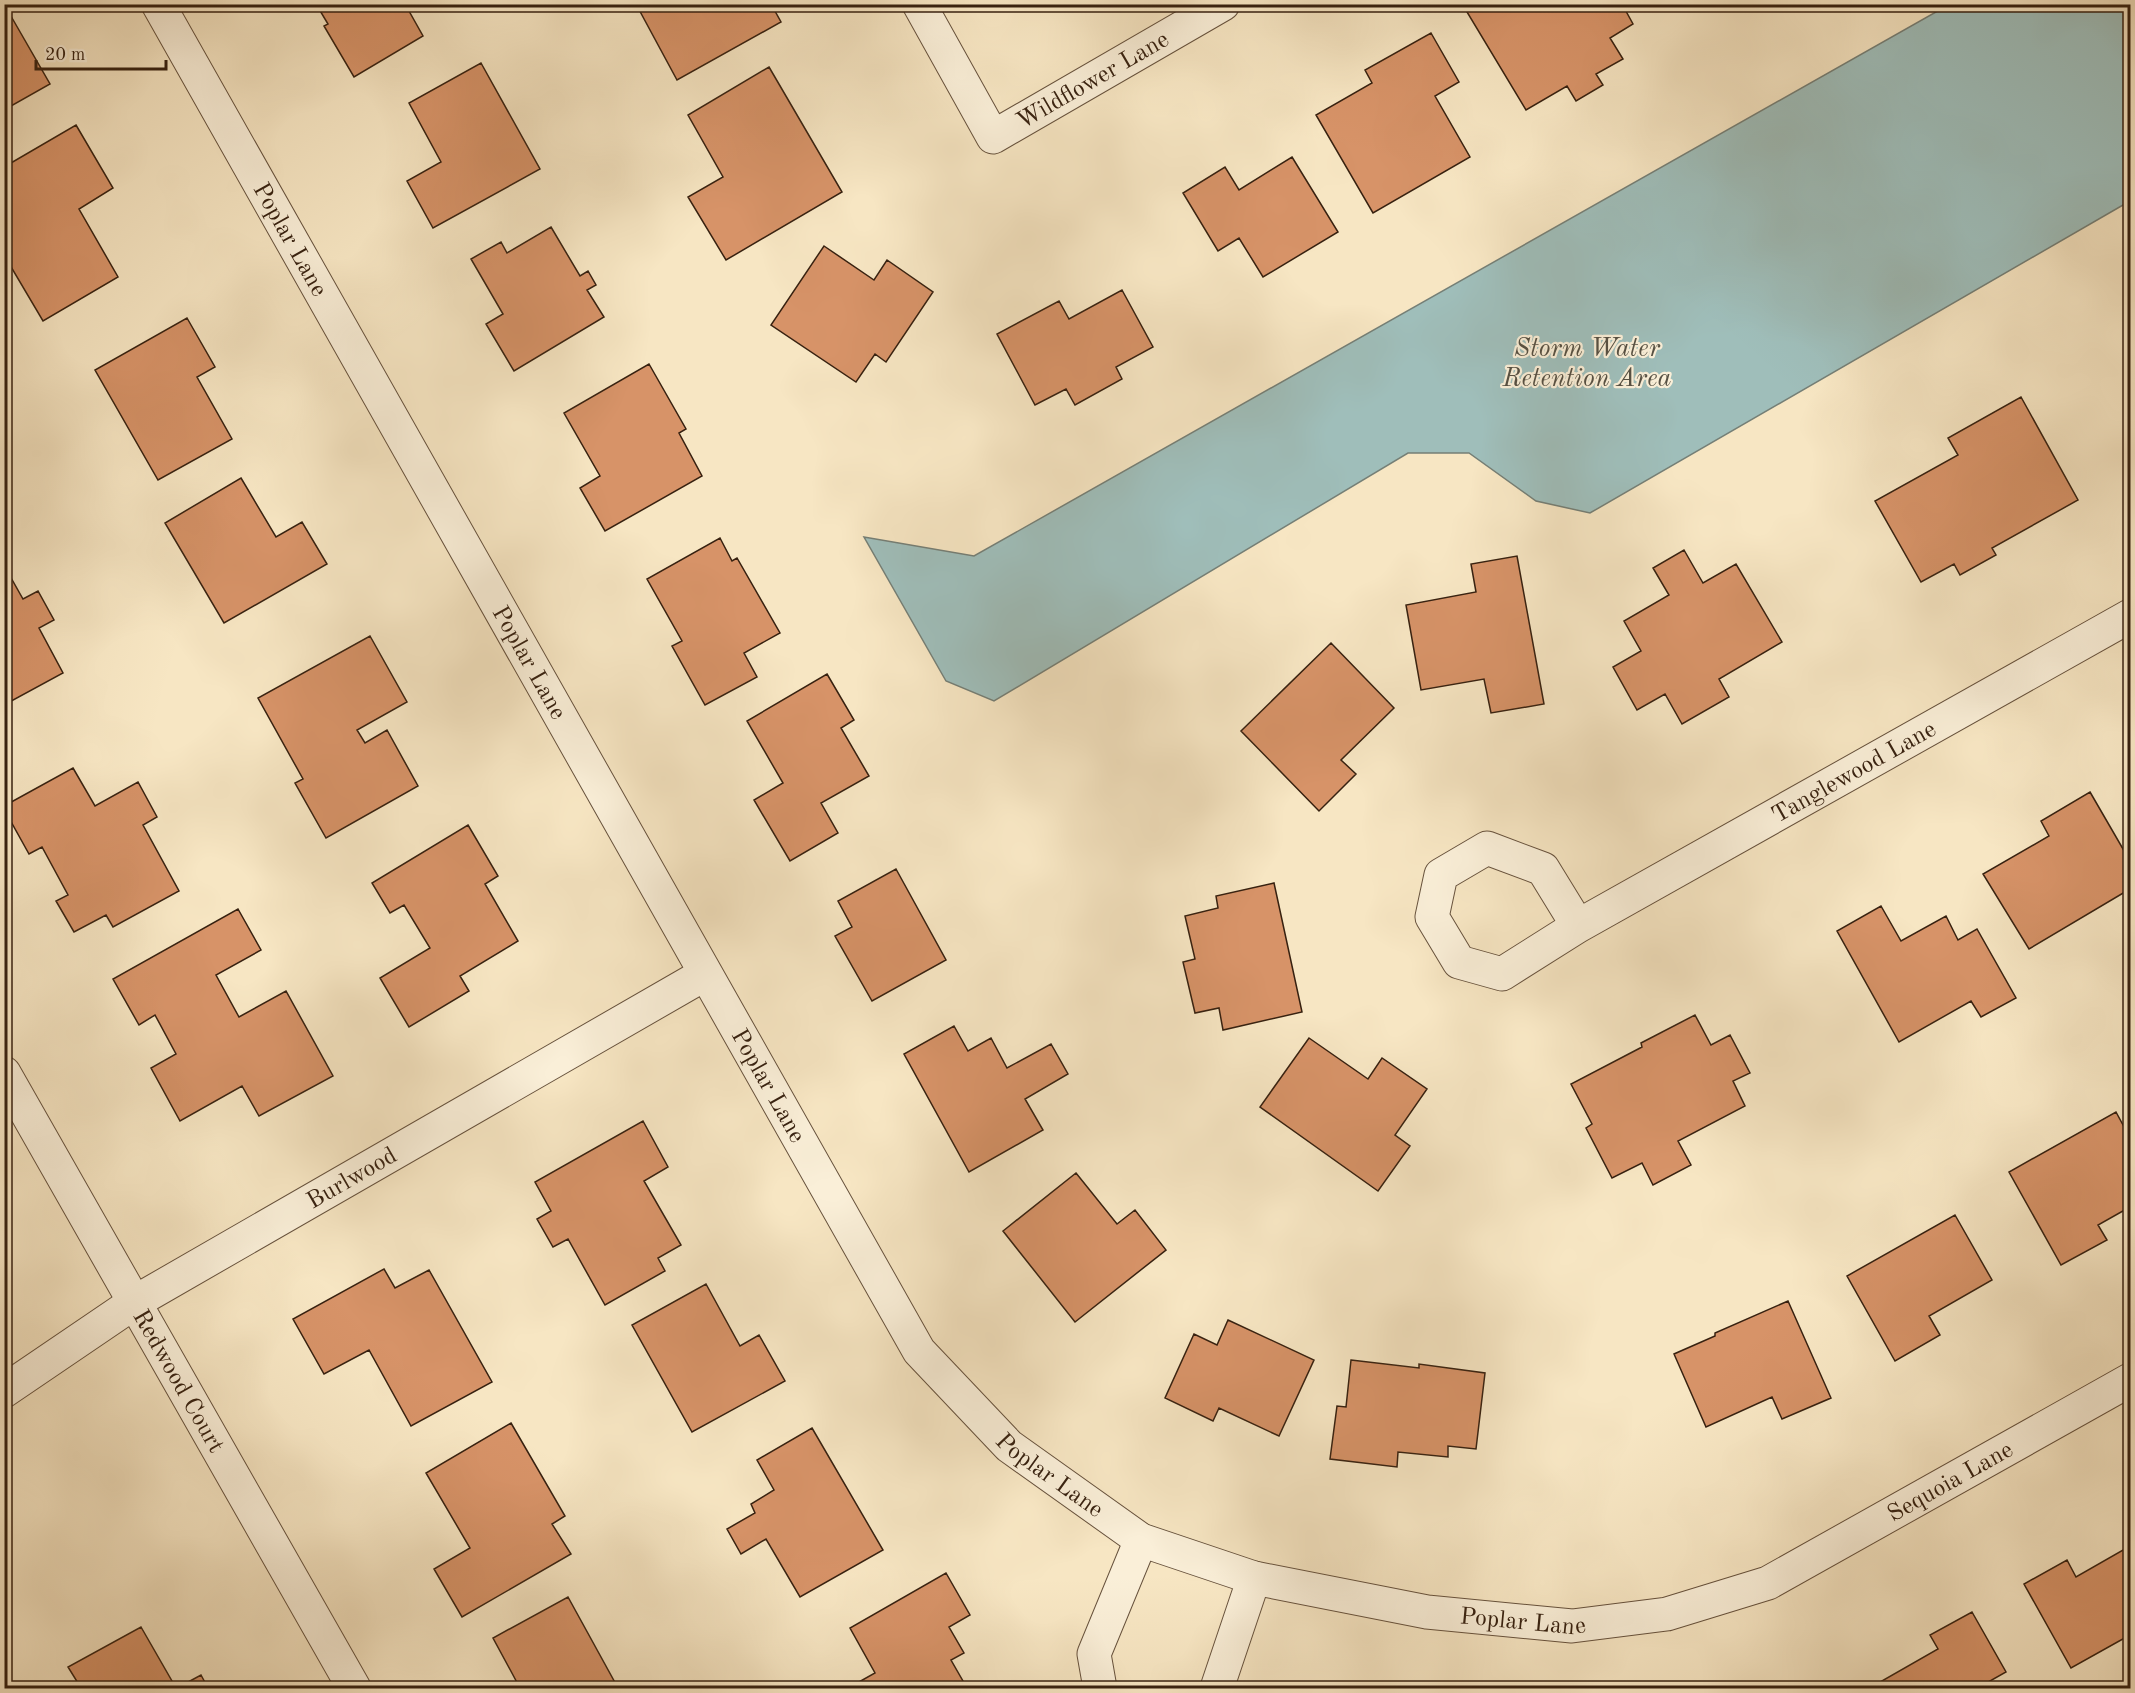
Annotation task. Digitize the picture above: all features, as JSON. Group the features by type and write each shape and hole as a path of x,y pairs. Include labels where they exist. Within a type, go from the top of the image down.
{"street":[{"name":"Poplar Lane","path":"158,4 919,1351 1009,1446 1141,1540 1254,1578 1427,1612 1572,1626 1667,1614 1768,1583"},
{"name":"Wildflower Lane","path":"919,4 993,137 1223,4"},
{"name":"Tanglewood Lane","path":"1578,926 2130,616"},
{"name":"Burlwood","path":"4,1391 135,1302 705,974"},
{"name":"Redwood Court","path":"4,1073 354,1689"},
{"name":"Sequoia Lane","path":"1768,1583 2130,1380"},
{"path":"1100,1689 1094,1654 1141,1540"},
{"path":"1218,1689 1254,1578"}],"water":[{"name":"Storm Water Retention Area","path":"1950,4 2130,5 2130,201 1590,513 1536,501 1469,453 1408,453 994,701 946,681 864,537 974,556"}],"building":[{"path":"4,4 50,84 4,110"},
{"path":"316,4 405,4 423,36 354,77 324,26 328,24"},
{"path":"636,4 771,4 781,22 677,80"},
{"path":"1480,4 1526,4 1529,11 1540,4 1622,4 1633,24 1610,38 1623,59 1596,74 1603,85 1576,101 1567,86 1526,110 1467,12"},
{"path":"1431,33 1459,82 1435,96 1470,157 1373,213 1316,115 1372,83 1365,70"},
{"path":"481,63 540,169 433,228 407,181 441,162 409,103"},
{"path":"769,67 842,192 726,260 688,197 723,177 688,115"},
{"path":"76,125 113,188 79,209 118,277 43,321 4,255 7,249 4,244 4,181 7,179 4,167"},
{"path":"1292,157 1338,232 1263,277 1239,238 1218,251 1183,193 1225,167 1239,190"},
{"path":"551,227 580,276 588,271 596,285 587,290 604,317 514,371 486,324 503,314 471,259 501,242 507,253"},
{"path":"824,246 874,280 887,260 933,292 886,362 875,354 856,382 771,325"},
{"path":"1122,290 1153,347 1116,367 1122,379 1075,405 1066,389 1035,405 997,334 1059,301 1069,319"},
{"path":"187,318 215,367 197,377 232,439 158,480 95,370"},
{"path":"649,364 686,429 679,433 702,476 605,531 580,488 600,476 564,413"},
{"path":"2021,397 2078,500 1992,548 1996,555 1960,575 1954,564 1921,582 1875,501 1958,455 1948,438"},
{"path":"241,478 276,537 302,522 327,564 224,623 165,523"},
{"path":"720,538 732,561 737,558 780,633 744,653 757,677 705,705 672,646 682,641 647,579"},
{"path":"1684,550 1703,583 1736,564 1782,642 1719,679 1729,697 1682,724 1665,694 1637,710 1613,667 1641,651 1624,621 1669,595 1653,568"},
{"path":"1517,556 1544,704 1491,713 1484,679 1421,690 1406,605 1476,592 1471,564"},
{"path":"4,569 23,599 38,591 54,620 39,628 63,673 4,705"},
{"path":"370,636 407,702 357,730 365,743 387,730 418,786 326,838 295,783 303,779 258,698"},
{"path":"1331,643 1394,708 1341,760 1356,774 1319,811 1241,731"},
{"path":"827,674 854,720 841,728 869,776 821,803 838,833 790,861 754,800 783,783 747,721"},
{"path":"73,768 95,806 138,782 157,817 143,825 179,891 113,927 106,915 74,932 56,901 68,895 42,847 29,854 4,809 4,806"},
{"path":"2090,792 2130,861 2130,889 2029,949 1983,874 2049,836 2041,821"},
{"path":"468,825 498,876 485,884 518,941 460,976 469,991 409,1027 380,978 430,948 404,905 390,913 372,883"},
{"path":"896,869 946,960 872,1001 835,936 852,927 838,901"},
{"path":"1274,883 1302,1012 1223,1030 1219,1008 1195,1013 1183,962 1195,959 1185,916 1218,908 1216,896"},
{"path":"1881,906 1901,941 1946,916 1958,940 1977,929 2016,998 1981,1017 1971,1001 1899,1042 1837,931"},
{"path":"238,909 261,950 216,975 239,1017 286,991 333,1076 259,1116 242,1086 180,1121 151,1068 176,1054 155,1015 139,1025 113,979"},
{"path":"1695,1015 1711,1045 1730,1035 1750,1073 1733,1081 1745,1106 1678,1141 1691,1165 1653,1185 1642,1163 1612,1178 1586,1128 1592,1124 1571,1084 1642,1047 1641,1043"},
{"path":"954,1026 968,1051 991,1038 1007,1068 1051,1044 1068,1074 1025,1099 1043,1130 969,1172 904,1054"},
{"path":"1309,1038 1368,1079 1382,1058 1427,1089 1395,1135 1410,1146 1378,1191 1260,1107"},
{"path":"2116,1112 2130,1138 2130,1207 2098,1225 2107,1240 2061,1265 2009,1172"},
{"path":"643,1121 668,1167 644,1181 681,1245 658,1258 665,1271 605,1305 568,1239 553,1247 537,1219 551,1211 535,1182"},
{"path":"1076,1173 1117,1224 1135,1210 1166,1250 1075,1322 1003,1231"},
{"path":"1955,1215 1992,1280 1929,1316 1940,1335 1895,1361 1847,1276"},
{"path":"384,1269 395,1288 429,1270 492,1382 411,1426 369,1350 324,1374 293,1319"},
{"path":"706,1284 740,1346 759,1335 785,1381 692,1432 632,1325"},
{"path":"1788,1301 1831,1398 1782,1419 1772,1397 1706,1427 1674,1354"},
{"path":"1228,1320 1314,1360 1279,1436 1219,1408 1213,1421 1165,1398 1194,1334 1217,1345"},
{"path":"1351,1360 1419,1368 1419,1364 1485,1373 1476,1449 1448,1446 1448,1457 1398,1452 1397,1467 1330,1459 1337,1406 1346,1407"},
{"path":"511,1423 565,1516 552,1524 571,1554 462,1617 434,1569 470,1548 426,1473"},
{"path":"812,1428 883,1550 800,1597 766,1539 741,1554 727,1529 755,1513 751,1504 774,1490 757,1460"},
{"path":"2130,1546 2130,1635 2071,1668 2024,1584 2067,1560 2076,1577"},
{"path":"946,1573 970,1615 949,1627 964,1653 951,1660 967,1688 851,1688 875,1673 850,1628"},
{"path":"568,1597 618,1688 520,1688 493,1638"},
{"path":"1972,1612 2006,1672 1981,1686 1982,1688 1874,1688 1873,1686 1938,1649 1930,1635"},
{"path":"141,1627 176,1688 81,1688 68,1667"},
{"path":"201,1675 208,1688 177,1688"}]}
